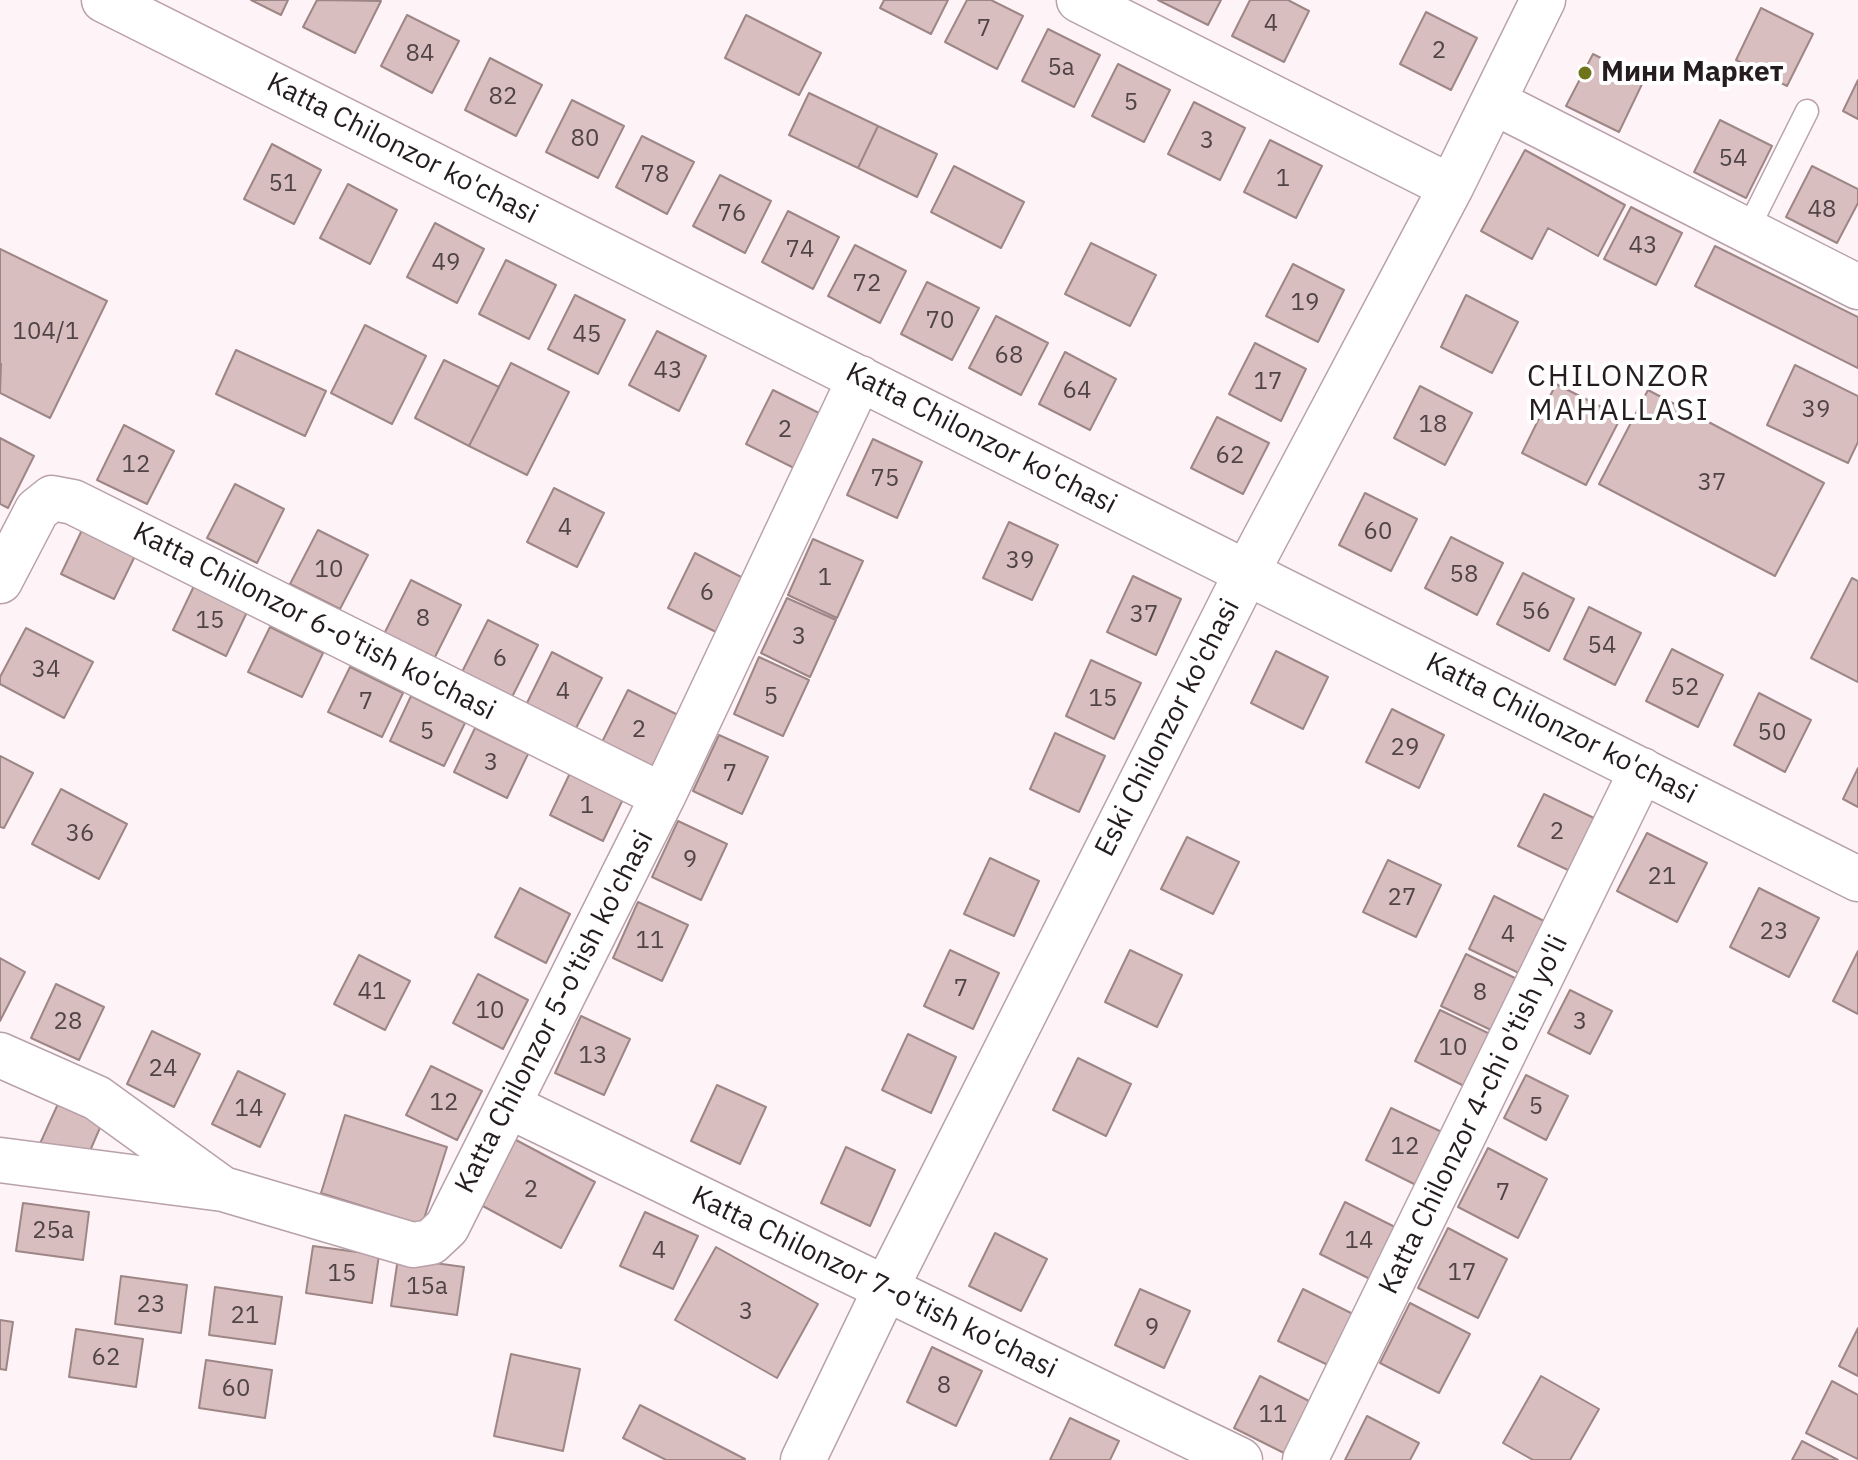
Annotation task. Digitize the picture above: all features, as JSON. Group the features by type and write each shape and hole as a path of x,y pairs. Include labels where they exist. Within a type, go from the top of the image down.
{"street":[{"name":"Katta Chilonzor ko'chasi","path":"104,0 1858,879"},
{"path":"1079,0 1451,187"},
{"name":"Eski Chilonzor ko'chasi","path":"803,1460 886,1288 1247,572 1451,187 1543,0"},
{"path":"1494,102 1858,287"},
{"name":"Katta Chilonzor 5-o'tish ko'chasi","path":"0,1160 223,1189 413,1245 431,1242 447,1227 663,796 860,378"},
{"name":"Katta Chilonzor 6-o'tish ko'chasi","path":"0,581 37,510 52,498 73,502 663,796"},
{"name":"Katta Chilonzor 4-chi o'tish yo'li","path":"1305,1460 1642,770"},
{"path":"0,1055 97,1098 223,1189"},
{"name":"Katta Chilonzor 7-o'tish ko'chasi","path":"509,1106 1240,1460"}],"lane":[{"path":"1747,231 1807,111"}],"building":[{"path":"251,0 288,0 281,15"},
{"path":"317,0 381,1 355,53 303,27"},
{"path":"884,0 948,0 931,34 880,8"},
{"path":"967,0 991,0 1023,16 997,69 945,42"},
{"path":"1158,0 1221,0 1208,25"},
{"path":"1250,0 1288,0 1309,11 1284,62 1232,36"},
{"path":"1761,8 1813,34 1787,86 1736,60"},
{"path":"1426,12 1477,38 1451,90 1400,64"},
{"path":"407,15 459,41 432,93 381,66"},
{"path":"746,15 821,53 799,95 725,58"},
{"path":"1048,29 1100,55 1074,107 1022,81"},
{"path":"1593,54 1644,80 1619,132 1566,106"},
{"path":"490,58 542,85 516,136 465,110"},
{"path":"1118,64 1170,90 1144,142 1092,116"},
{"path":"1858,80 1858,119 1843,111"},
{"path":"809,93 878,126 858,168 789,135"},
{"path":"572,100 624,126 598,178 546,152"},
{"path":"1194,102 1245,128 1220,180 1168,154"},
{"path":"1720,120 1772,146 1746,198 1694,172"},
{"path":"878,126 937,154 917,197 858,168"},
{"path":"642,136 694,162 667,214 616,187"},
{"path":"1270,140 1322,166 1296,218 1244,192"},
{"path":"272,144 321,170 294,224 244,199"},
{"path":"1525,150 1625,205 1598,256 1548,228 1532,259 1481,231"},
{"path":"954,166 1024,202 1001,248 931,212"},
{"path":"1812,166 1858,189 1858,203 1837,243 1786,217"},
{"path":"720,175 771,201 745,253 693,226"},
{"path":"348,184 397,210 370,264 320,238"},
{"path":"1631,207 1682,233 1656,285 1604,259"},
{"path":"788,211 839,237 813,289 762,262"},
{"path":"435,223 484,249 457,303 407,277"},
{"path":"1091,243 1156,275 1130,326 1065,294"},
{"path":"855,245 906,271 880,323 828,296"},
{"path":"1715,246 1858,317 1858,368 1695,286"},
{"path":"0,249 107,301 50,418 0,393"},
{"path":"506,260 556,285 529,339 479,314"},
{"path":"1293,264 1344,290 1318,342 1266,316"},
{"path":"927,282 979,308 952,360 901,334"},
{"path":"575,295 625,320 598,374 548,349"},
{"path":"1466,295 1518,322 1492,373 1441,347"},
{"path":"996,316 1048,343 1021,395 969,368"},
{"path":"365,325 426,356 392,424 331,393"},
{"path":"657,331 706,356 679,411 629,385"},
{"path":"1255,343 1306,369 1281,421 1229,394"},
{"path":"236,350 326,391 305,436 216,394"},
{"path":"1065,352 1116,379 1090,430 1039,404"},
{"path":"444,360 499,387 469,446 415,418"},
{"path":"511,363 569,392 527,475 469,446"},
{"path":"1795,365 1858,396 1858,442 1848,463 1767,425"},
{"path":"1556,384 1621,417 1586,485 1522,453"},
{"path":"1420,386 1472,413 1445,465 1394,438"},
{"path":"773,390 823,415 796,469 746,444"},
{"path":"1648,390 1824,483 1775,576 1599,484"},
{"path":"1217,417 1269,443 1243,494 1191,468"},
{"path":"124,425 174,451 147,504 97,480"},
{"path":"0,438 34,456 8,508 0,504"},
{"path":"873,439 922,462 897,518 847,495"},
{"path":"235,484 284,509 257,563 207,538"},
{"path":"554,488 604,513 577,567 527,542"},
{"path":"1365,493 1417,519 1391,571 1339,545"},
{"path":"1009,522 1058,545 1032,600 983,578"},
{"path":"82,530 135,556 114,599 61,574"},
{"path":"318,530 368,555 340,609 290,584"},
{"path":"1451,537 1503,563 1477,615 1425,588"},
{"path":"813,539 863,561 837,618 788,595"},
{"path":"695,553 745,579 718,633 668,608"},
{"path":"1523,573 1574,599 1549,651 1497,624"},
{"path":"1133,576 1181,599 1156,655 1107,632"},
{"path":"1852,578 1858,581 1858,682 1811,658"},
{"path":"411,580 461,605 434,659 384,634"},
{"path":"194,586 247,612 226,656 173,630"},
{"path":"787,598 836,620 810,677 761,653"},
{"path":"1589,607 1641,633 1615,685 1564,659"},
{"path":"488,620 538,645 511,699 461,674"},
{"path":"270,627 323,653 302,697 248,672"},
{"path":"26,628 93,662 64,718 0,684 0,677"},
{"path":"1672,649 1723,675 1698,727 1646,701"},
{"path":"1276,651 1328,677 1303,729 1251,703"},
{"path":"552,652 602,678 574,732 525,707"},
{"path":"759,657 809,680 783,736 734,714"},
{"path":"1091,660 1141,683 1114,739 1066,716"},
{"path":"350,667 403,693 382,737 328,712"},
{"path":"628,690 678,715 651,769 601,744"},
{"path":"1759,693 1811,720 1785,772 1734,745"},
{"path":"411,696 465,723 444,766 390,741"},
{"path":"1392,709 1444,735 1419,788 1366,762"},
{"path":"475,728 528,754 507,798 454,772"},
{"path":"1055,733 1105,756 1079,812 1030,789"},
{"path":"719,735 768,757 742,814 693,791"},
{"path":"0,756 33,773 4,828 0,827"},
{"path":"1858,768 1858,807 1843,799"},
{"path":"571,771 624,797 603,841 550,815"},
{"path":"61,789 127,824 99,879 32,844"},
{"path":"1544,794 1596,819 1570,871 1518,846"},
{"path":"678,821 727,844 701,900 652,877"},
{"path":"1647,833 1707,863 1677,922 1617,891"},
{"path":"1187,837 1239,862 1213,914 1161,889"},
{"path":"990,858 1039,881 1014,936 964,914"},
{"path":"1388,860 1441,885 1416,937 1363,912"},
{"path":"520,888 570,914 546,963 495,937"},
{"path":"1759,888 1819,918 1789,977 1730,947"},
{"path":"1494,896 1546,922 1521,974 1469,949"},
{"path":"638,902 688,925 662,981 613,958"},
{"path":"950,950 999,973 973,1029 924,1006"},
{"path":"1130,950 1182,975 1157,1027 1105,1002"},
{"path":"1858,951 1858,1014 1833,1001"},
{"path":"1466,954 1519,980 1493,1031 1441,1006"},
{"path":"359,955 410,981 385,1030 334,1004"},
{"path":"0,958 25,972 0,1021"},
{"path":"478,974 528,1000 503,1049 453,1023"},
{"path":"56,984 104,1007 79,1060 31,1038"},
{"path":"1570,990 1612,1011 1590,1054 1548,1033"},
{"path":"1440,1010 1492,1035 1466,1087 1415,1061"},
{"path":"581,1016 630,1039 604,1095 555,1073"},
{"path":"152,1031 200,1054 174,1107 127,1084"},
{"path":"908,1034 956,1057 931,1113 882,1090"},
{"path":"1078,1058 1131,1084 1106,1136 1053,1110"},
{"path":"431,1066 482,1091 457,1140 406,1115"},
{"path":"238,1071 285,1094 260,1147 212,1124"},
{"path":"1526,1075 1568,1096 1546,1140 1504,1118"},
{"path":"717,1085 766,1107 740,1164 691,1141"},
{"path":"62,1095 106,1114 86,1160 38,1148"},
{"path":"1391,1108 1444,1133 1418,1186 1366,1160"},
{"path":"345,1115 447,1147 422,1225 321,1193"},
{"path":"501,1132 595,1182 561,1248 466,1197"},
{"path":"846,1147 895,1170 870,1226 821,1203"},
{"path":"1488,1148 1547,1179 1518,1238 1458,1207"},
{"path":"1345,1202 1397,1228 1372,1280 1320,1254"},
{"path":"23,1203 89,1212 83,1260 16,1251"},
{"path":"645,1212 698,1236 673,1289 620,1266"},
{"path":"1448,1228 1507,1259 1478,1318 1418,1288"},
{"path":"995,1233 1047,1259 1021,1311 969,1286"},
{"path":"313,1246 379,1255 372,1303 306,1293"},
{"path":"716,1247 818,1304 777,1378 675,1320"},
{"path":"398,1258 464,1267 457,1315 391,1306"},
{"path":"121,1276 187,1285 181,1333 115,1324"},
{"path":"215,1287 282,1297 275,1344 209,1335"},
{"path":"1140,1289 1190,1311 1164,1368 1115,1345"},
{"path":"1303,1289 1355,1315 1330,1366 1278,1341"},
{"path":"1410,1303 1470,1334 1439,1393 1380,1363"},
{"path":"0,1320 13,1322 6,1370 0,1369"},
{"path":"1858,1328 1858,1376 1839,1366"},
{"path":"76,1329 143,1339 136,1387 69,1377"},
{"path":"932,1347 982,1371 956,1426 907,1402"},
{"path":"511,1354 580,1369 563,1451 494,1436"},
{"path":"206,1360 272,1370 265,1418 199,1408"},
{"path":"1260,1376 1311,1402 1286,1454 1234,1428"},
{"path":"1541,1376 1599,1409 1570,1460 1533,1460 1503,1443"},
{"path":"1832,1381 1858,1395 1858,1459 1806,1433"},
{"path":"640,1405 745,1459 666,1460 623,1438"},
{"path":"1367,1416 1419,1443 1410,1460 1345,1460"},
{"path":"1070,1418 1119,1441 1110,1460 1050,1460"},
{"path":"1802,1441 1838,1460 1792,1460"}],"place":[{"name":"Мини Маркет","path":"1585,73"}],"district":[{"name":"CHILONZOR MAHALLASI","path":"1619,394"}]}
